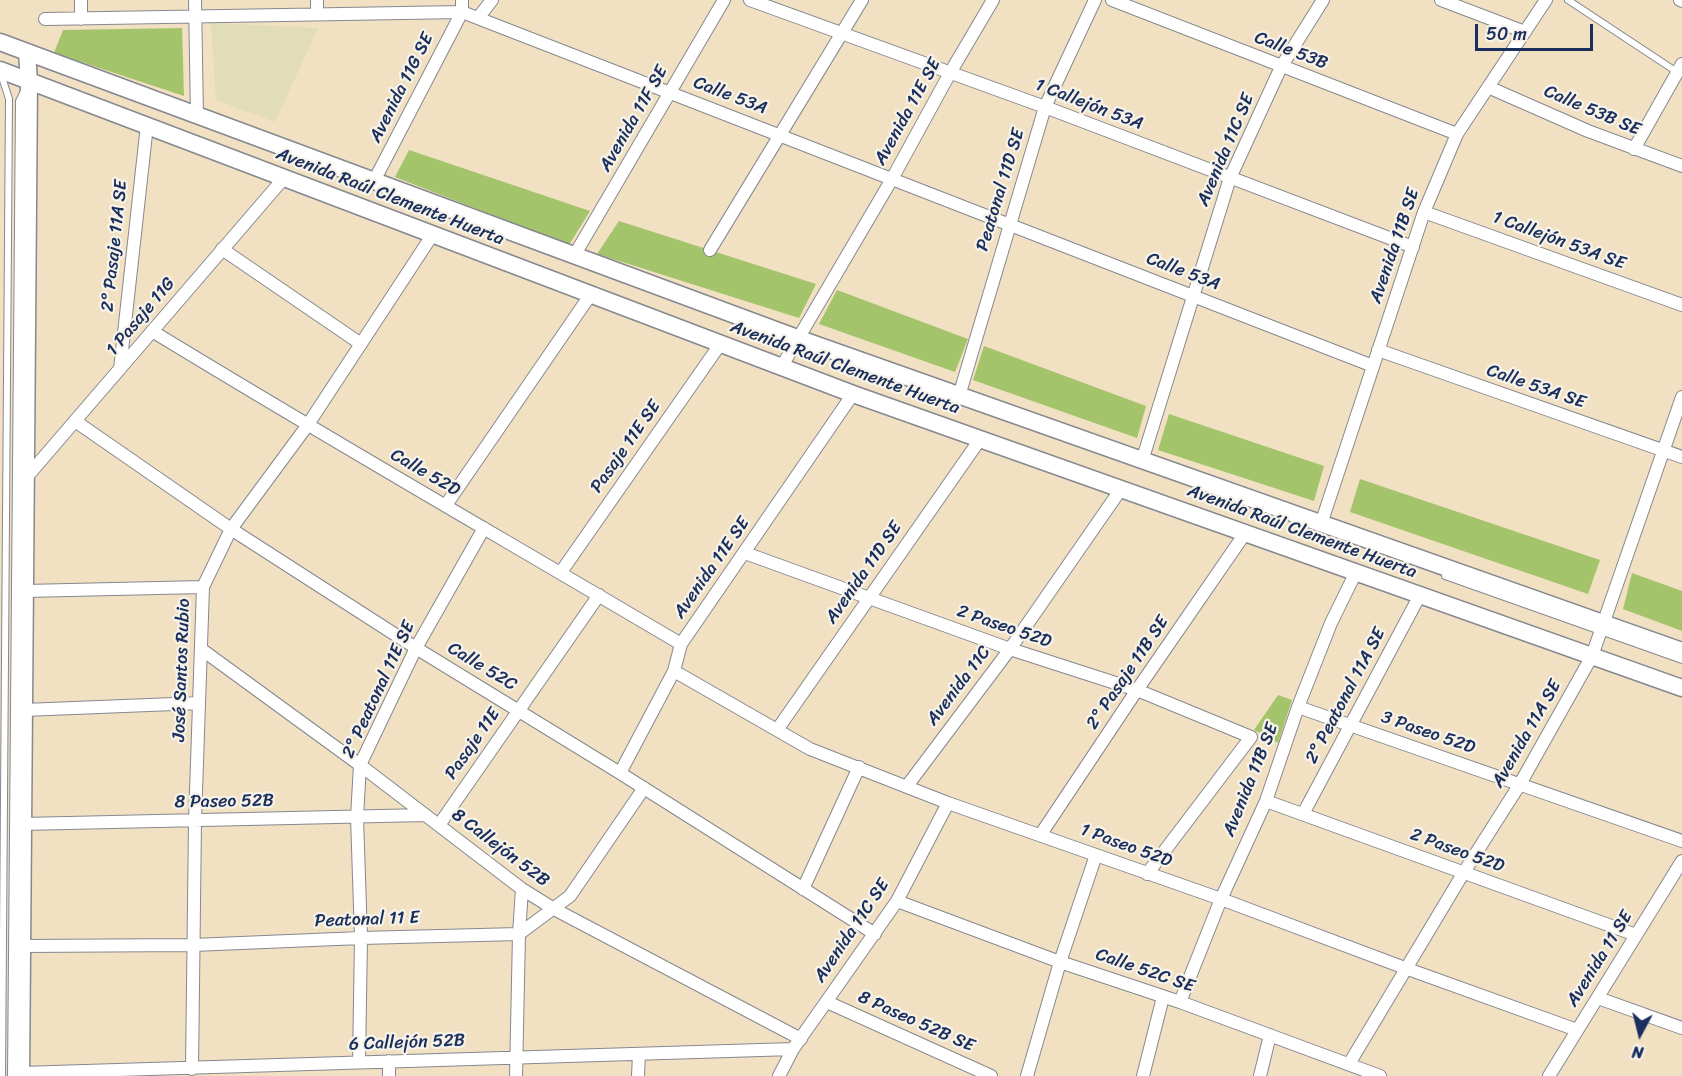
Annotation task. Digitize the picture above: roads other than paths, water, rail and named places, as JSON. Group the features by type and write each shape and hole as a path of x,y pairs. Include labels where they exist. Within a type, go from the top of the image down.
{"main road":[{"name":"Avenida Raúl Clemente Huerta","path":"1,43 574,256 795,341 959,396 1320,528 1601,627 1682,651"},
{"path":"0,69 1,43"},
{"path":"18,1075 22,946 29,81 27,53"},
{"name":"Avenida Raúl Clemente Huerta","path":"0,69 854,394 1682,688"}],"street":[{"path":"81,0 81,19"},
{"path":"195,0 197,116"},
{"path":"316,14 317,0"},
{"path":"478,18 492,0"},
{"name":"Avenida 11F SE","path":"574,256 724,0"},
{"name":"1 Callejón 53A","path":"750,0 1045,107 1413,247"},
{"path":"710,250 862,0"},
{"name":"Avenida 11E SE","path":"782,366 892,179 993,0"},
{"name":"Peatonal 11D SE","path":"959,396 1045,107 1095,0"},
{"name":"Calle 53B","path":"1112,0 1457,134"},
{"name":"Avenida 11C SE","path":"1142,461 1230,178 1281,67 1323,0"},
{"path":"1441,0 1525,32"},
{"name":"Avenida 11B SE","path":"1320,528 1424,212 1457,134 1546,0"},
{"name":"Calle 53A","path":"45,19 316,14 462,6 478,18 1373,366"},
{"name":"Avenida 11G SE","path":"374,182 462,6"},
{"path":"1634,149 1679,68"},
{"name":"Calle 53B SE","path":"1488,87 1634,149 1682,166"},
{"name":"2° Pasaje 11A SE","path":"120,370 147,125"},
{"name":"1 Pasaje 11G","path":"25,479 284,178"},
{"name":"1 Callejón 53A SE","path":"1424,212 1682,304"},
{"name":"José Santos Rubio","path":"192,1069 195,821 203,587 231,529 307,426 433,234"},
{"path":"222,249 361,344"},
{"path":"446,505 591,294"},
{"name":"Calle 52D","path":"152,331 307,426 561,572 681,645"},
{"name":"Pasaje 11E SE","path":"561,572 721,343"},
{"name":"Calle 53A SE","path":"1378,350 1682,457"},
{"name":"Avenida 11E SE","path":"620,773 674,671 681,645 854,394"},
{"name":"Avenida 11A SE","path":"1349,1064 1464,872 1520,784 1592,656 1682,397"},
{"name":"Calle 52C","path":"75,421 231,529 416,648 875,934"},
{"name":"Avenida 11D SE","path":"777,730 981,438"},
{"name":"Avenida 11C","path":"907,786 1010,649 1121,489"},
{"name":"2° Peatonal 11E SE","path":"359,1062 361,938 357,818 360,765 416,648 484,528"},
{"name":"2° Pasaje 11B SE","path":"1041,834 1246,532"},
{"name":"2 Paseo 52D","path":"745,553 1010,649 1137,690 1251,737 1147,874"},
{"name":"Avenida 11B SE","path":"1180,1002 1221,899 1266,801 1298,707 1331,623 1356,572"},
{"path":"25,591 203,587"},
{"name":"2° Peatonal 11A SE","path":"1303,814 1420,595"},
{"name":"Pasaje 11E","path":"439,825 598,596"},
{"name":"8 Callejón 52B","path":"201,649 360,765 522,888 554,909 797,1044"},
{"name":"1 Paseo 52D","path":"674,671 810,749 948,802 1221,899 1405,969 1577,1030"},
{"path":"24,710 199,703"},
{"name":"3 Paseo 52D","path":"1298,707 1682,841"},
{"path":"803,889 859,768"},
{"path":"519,934 570,896 644,788"},
{"name":"2 Paseo 52D","path":"1266,801 1636,935"},
{"name":"Avenida 11C SE","path":"779,1076 797,1044 897,901 948,802"},
{"name":"8 Paseo 52B","path":"23,824 425,815"},
{"path":"1027,1076 1060,962 1096,855"},
{"name":"Avenida 11 SE","path":"1549,1076 1636,935 1678,874 1682,861"},
{"path":"516,1076 522,888"},
{"name":"Calle 52C SE","path":"897,901 1060,962 1180,1002 1380,1076"},
{"name":"Peatonal 11 E","path":"22,946 193,945 519,934"},
{"path":"1143,1076 1163,997"},
{"path":"1598,998 1682,1028"},
{"name":"8 Paseo 52B SE","path":"827,1002 991,1076"},
{"path":"1260,1076 1270,1035"},
{"name":"6 Callejón 52B","path":"18,1075 192,1069 277,1070 359,1062 639,1054 797,1044"},
{"path":"638,1076 639,1054"},
{"path":"389,1061 389,1076"}],"lane":[{"path":"1568,0 1679,68"},
{"path":"27,53 60,73"},
{"path":"0,69 9,99 2,1076"},
{"path":"70,76 795,341 1320,528"},
{"path":"18,1075 19,101 29,81"},
{"path":"1443,575 1601,627 1682,660"}]}
